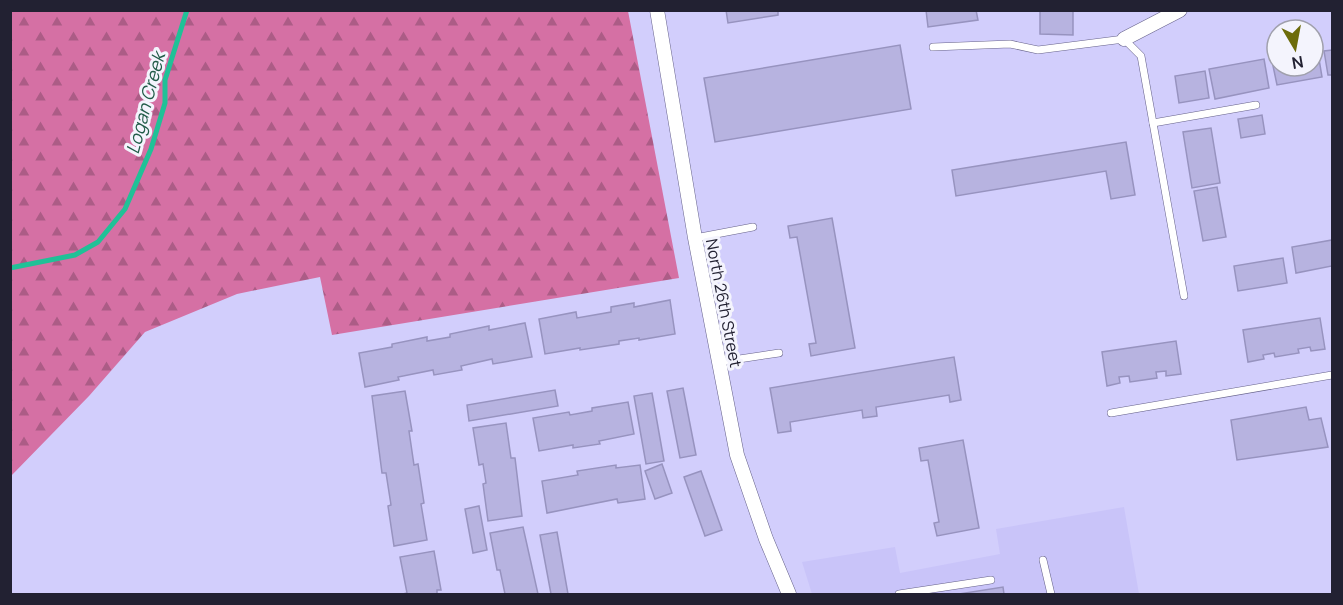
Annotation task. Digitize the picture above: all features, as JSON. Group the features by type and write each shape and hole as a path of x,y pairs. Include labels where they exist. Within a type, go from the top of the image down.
{"street":[{"name":"North 26th Street","path":"657,10 695,238 742,474 789,594"},
{"path":"1124,39 1180,10"}],"lane":[{"path":"933,47 1010,44 1038,50 1124,39 1141,56 1184,296"},
{"path":"1153,123 1256,105"},
{"path":"695,238 753,227"},
{"path":"718,362 778,353"},
{"path":"1111,413 1332,375"},
{"path":"1043,560 1051,594"},
{"path":"899,594 991,580"}],"shaded area":[{"path":"1124,507 1139,594 812,594 802,562 895,547 900,573 1000,554 996,529"}],"green space":[{"path":"11,10 628,11 679,278 332,335 320,277 237,294 145,332 89,396 11,476"}],"building":[{"path":"726,10 778,10 778,15 728,23"},
{"path":"926,10 976,10 978,20 928,27"},
{"path":"1040,10 1073,10 1073,35 1040,34"},
{"path":"900,45 911,109 715,142 704,78"},
{"path":"1332,50 1332,75 1328,75 1325,51"},
{"path":"1264,59 1265,78 1267,78 1269,88 1215,99 1209,69"},
{"path":"1205,71 1209,98 1179,103 1175,76"},
{"path":"1276,78 1316,78 1277,85"},
{"path":"1262,115 1265,134 1241,138 1238,119"},
{"path":"1211,128 1220,183 1192,188 1183,132"},
{"path":"1126,142 1135,195 1111,199 1106,171 956,196 952,170"},
{"path":"1217,187 1226,237 1203,241 1194,191"},
{"path":"832,218 855,348 811,356 809,344 816,343 797,237 790,238 788,226"},
{"path":"1332,240 1332,266 1296,273 1292,247"},
{"path":"1283,258 1287,283 1238,291 1234,266"},
{"path":"670,300 675,334 545,354 539,319 576,312 577,318 611,312 611,307 634,303 634,307"},
{"path":"1320,318 1325,349 1311,351 1310,347 1298,349 1299,353 1275,357 1274,353 1263,355 1264,359 1248,362 1243,330"},
{"path":"525,323 532,357 493,364 492,359 461,366 462,370 434,375 433,370 365,387 359,353 427,337 427,341 489,326 489,330"},
{"path":"1176,341 1181,374 1166,376 1166,371 1156,372 1157,378 1130,382 1129,376 1119,377 1120,383 1107,386 1102,352"},
{"path":"954,357 961,400 950,402 949,395 876,407 877,416 863,418 862,410 790,422 791,431 778,433 770,388"},
{"path":"683,388 696,455 680,458 667,391"},
{"path":"555,390 558,406 469,421 467,405"},
{"path":"405,391 412,431 409,431 414,465 418,464 424,503 421,504 427,540 394,546 388,506 391,505 386,473 382,473 372,396"},
{"path":"652,393 664,461 646,464 634,396"},
{"path":"628,402 634,434 599,441 600,444 573,448 573,445 539,451 533,418 569,412 570,415 592,411 592,408"},
{"path":"1306,407 1309,420 1321,418 1328,447 1237,460 1231,420"},
{"path":"506,423 511,458 515,458 522,516 488,521 483,464 479,465 473,428"},
{"path":"963,440 979,528 937,536 934,523 939,522 928,460 921,461 919,448"},
{"path":"662,464 672,493 655,499 645,471"},
{"path":"616,465 616,468 640,465 645,499 618,503 617,499 547,513 542,481 578,475 577,471"},
{"path":"701,471 722,530 705,536 684,477"},
{"path":"479,506 487,550 473,553 465,509"},
{"path":"523,527 538,594 505,594 500,570 497,570 490,533"},
{"path":"557,532 568,594 551,594 540,535"},
{"path":"434,551 441,590 437,590 437,594 403,594 407,593 400,557"},
{"path":"1003,587 1004,594 959,594"}],"waterway":[{"name":"Logan Creek","path":"10,268 75,255 98,242 125,209 151,149 165,103 165,80 187,10"}]}
